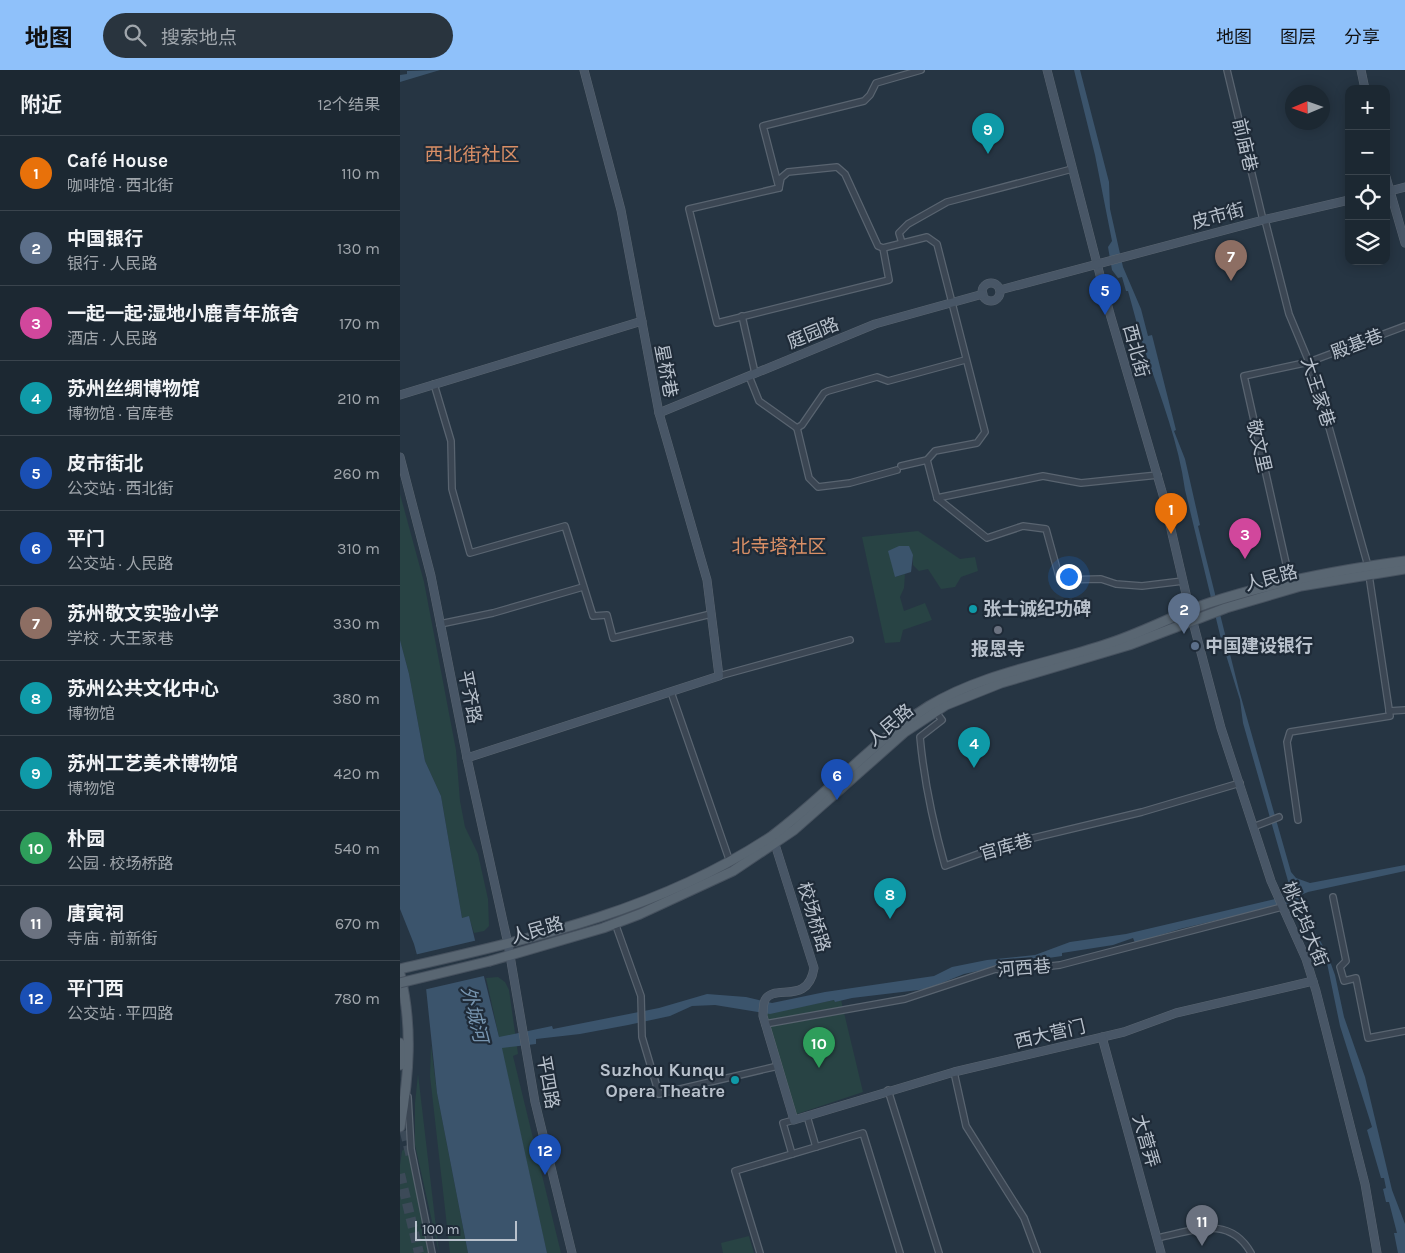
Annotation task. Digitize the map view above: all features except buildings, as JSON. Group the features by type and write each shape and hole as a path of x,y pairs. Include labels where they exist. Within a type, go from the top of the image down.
{"main road":[{"name":"人民路","path":"1224,604 1405,560"},
{"name":"人民路","path":"400,969 508,944 611,915 730,862 774,840 812,815 933,708 1001,683 1129,645 1191,616 1290,581 1369,570 1405,570"},
{"name":"人民路","path":"400,983 490,961 615,923 704,886 756,857 774,840"},
{"path":"400,974 408,1024 410,1062 400,1128"},
{"path":"400,1043 400,1065"}],"street":[{"name":"星桥巷","path":"584,70 621,210 659,413 707,580 719,676"},
{"path":"779,188 763,126 864,101 870,95 876,83 921,70"},
{"name":"西北街","path":"1047,70 1096,265 1131,392 1158,474 1191,616"},
{"name":"前庙巷","path":"1227,70 1264,220"},
{"path":"1361,70 1364,85"},
{"path":"742,316 752,375 759,402 797,428 809,478 818,487 850,483 927,460 936,452 977,443 984,436 985,432 935,242 927,237 883,248 876,244 841,168 834,166 788,172 781,178 779,188"},
{"path":"902,243 900,233 908,224 947,202 1072,169"},
{"path":"1390,191 1405,187"},
{"path":"779,188 690,209 717,323 889,280 883,248"},
{"path":"1390,198 1405,243"},
{"name":"皮市街","path":"1096,265 1264,220 1345,201"},
{"name":"大王家巷","path":"1264,220 1289,314 1309,362 1369,570 1389,711"},
{"path":"1000,290 1096,265"},
{"path":"989,284 996,284 1000,290 999,296 994,301 987,300 983,294 984,288 989,284"},
{"name":"庭园路","path":"659,413 875,324 983,294"},
{"path":"400,395 642,321"},
{"name":"殿基巷","path":"1309,362 1405,326"},
{"path":"797,428 802,425 824,393 828,391 877,377 888,381 965,360"},
{"name":"敬文里","path":"1290,581 1244,376 1309,362"},
{"path":"434,384 451,441 452,489 470,553 565,526 593,616 607,615 613,638 712,614"},
{"name":"平齐路","path":"400,457 431,576 467,758 508,944"},
{"path":"927,460 937,498 987,538 1023,526 1046,529 1060,580 1100,579 1116,584 1142,586 1183,581"},
{"path":"937,498 1043,476 1081,483 1158,474"},
{"path":"440,624 493,613 583,587"},
{"name":"桃花坞大街","path":"1191,616 1221,728 1253,827 1280,903 1313,981 1365,1184 1377,1253"},
{"path":"467,758 719,676 850,640"},
{"path":"671,692 730,862"},
{"name":"官库巷","path":"933,708 942,720 920,737 931,817 945,866 1000,846 1124,817 1240,783"},
{"path":"1298,820 1287,742 1290,732 1390,716 1389,711 1405,710"},
{"path":"1253,827 1280,818"},
{"name":"校场桥路","path":"774,840 814,968 812,981 803,989 769,996 764,1001 762,1016 794,1120"},
{"path":"1333,897 1346,961 1340,967 1344,981 1356,978 1368,1038 1405,1031"},
{"name":"河西巷","path":"765,1024 905,999 996,969 1008,971 1060,965 1280,903"},
{"path":"615,923 640,996 642,1037 660,1094 778,1066"},
{"name":"平四路","path":"508,944 535,1102 572,1253"},
{"name":"西大营门","path":"794,1120 888,1090 954,1072 1102,1037 1142,1026 1176,1013 1313,981"},
{"name":"大营弄","path":"1102,1037 1161,1253"},
{"path":"954,1072 966,1126 1024,1218 1037,1253"},
{"path":"407,1086 410,1142 432,1253"},
{"path":"888,1090 939,1253"},
{"path":"806,1116 816,1147"},
{"path":"792,1154 783,1123 794,1120"},
{"path":"760,1253 734,1172 863,1132 900,1253"},
{"path":"1157,1238 1212,1227 1224,1229 1244,1240 1251,1253"}],"green space":[{"path":"400,494 424,582 456,750 460,801 465,827 478,854 488,899 489,926 484,931 474,933 469,917 462,918 441,796 425,761 409,674 400,640"},
{"path":"918,531 960,559 975,557 978,571 961,577 955,587 941,589 928,569 919,571 913,565 913,555 895,577 905,574 904,588 900,597 904,611 925,603 932,620 903,630 900,642 885,643 862,537"},
{"path":"498,977 505,982 509,990 518,1054 513,1056 561,1253 547,1253 543,1236 486,978"},
{"path":"834,1000 835,1002 841,1000 863,1092 794,1115 764,1014"},
{"path":"431,1045 437,1093 468,1253 450,1253 430,1076"},
{"path":"418,1074 439,1253 415,1145 415,1103"},
{"path":"407,1146 409,1148 430,1253 400,1253 400,1165 402,1151"},
{"path":"749,1236 754,1253 723,1253 721,1243"}],"water":[{"path":"440,70 400,82 400,75 407,74 407,71"},
{"name":"外城河","path":"1074,70 1080,70 1109,182 1110,209 1123,267 1141,309 1148,336 1152,335 1176,430 1174,431 1185,459 1200,525 1198,526 1239,690 1291,872 1296,878 1310,883 1405,865 1405,871 1308,892 1301,895 1301,900 1298,902 1327,953 1335,975 1344,1017 1365,1077 1392,1190 1405,1224 1405,1253 1398,1253 1394,1233 1397,1233 1389,1202 1386,1202 1383,1189 1386,1188 1384,1178 1381,1178 1367,1130 1372,1127 1340,1026 1327,963 1294,902 1180,929 1135,943 1133,938 1113,945 1062,953 1062,956 1015,963 964,974 927,989 852,998 835,1002 834,1000 770,1014 715,1005 692,1006 670,1016 580,1034 536,1039 536,1044 502,1048 547,1253 468,1253 437,1093 426,988 414,944 400,909 400,640 409,674 425,761 441,796 462,918 469,916 499,1037 552,1026 553,1029 659,1008 707,994 746,997 772,1003 825,992 934,976 952,967 987,960 1035,955 1070,942 1126,934 1292,895 1243,723 1240,700 1221,639 1174,438 1143,346 1128,291 1126,291 1122,277 1118,278 1112,270 1108,247 1112,241 1095,155"},
{"path":"899,546 909,546 913,555 911,572 895,577 888,551"}],"pier":[{"path":"478,940 488,975 423,990 414,955"}],"tunnel":[{"path":"401,1116 411,1157"},
{"path":"400,1174 419,1253"}],"place":[{"name":"苏州工艺美术博物馆","path":"988,154"},
{"name":"苏州敬文实验小学","path":"1231,281"},
{"name":"皮市街北","path":"1105,315"},
{"name":"Café House","path":"1171,534"},
{"name":"一起一起·湿地小鹿青年旅舍","path":"1245,559"},
{"name":"张士诚纪功碑","path":"973,609"},
{"name":"报恩寺","path":"998,630"},
{"name":"中国银行","path":"1184,634"},
{"name":"中国建设银行","path":"1195,646"},
{"name":"苏州丝绸博物馆","path":"974,768"},
{"name":"平门","path":"837,800"},
{"name":"苏州公共文化中心","path":"890,919"},
{"name":"朴园","path":"819,1068"},
{"name":"Suzhou Kunqu Opera Theatre","path":"735,1080"},
{"name":"平门西","path":"545,1175"},
{"name":"唐寅祠","path":"1202,1246"}],"district":[{"name":"西北街社区","path":"472,154"},
{"name":"北寺塔社区","path":"779,546"}]}
